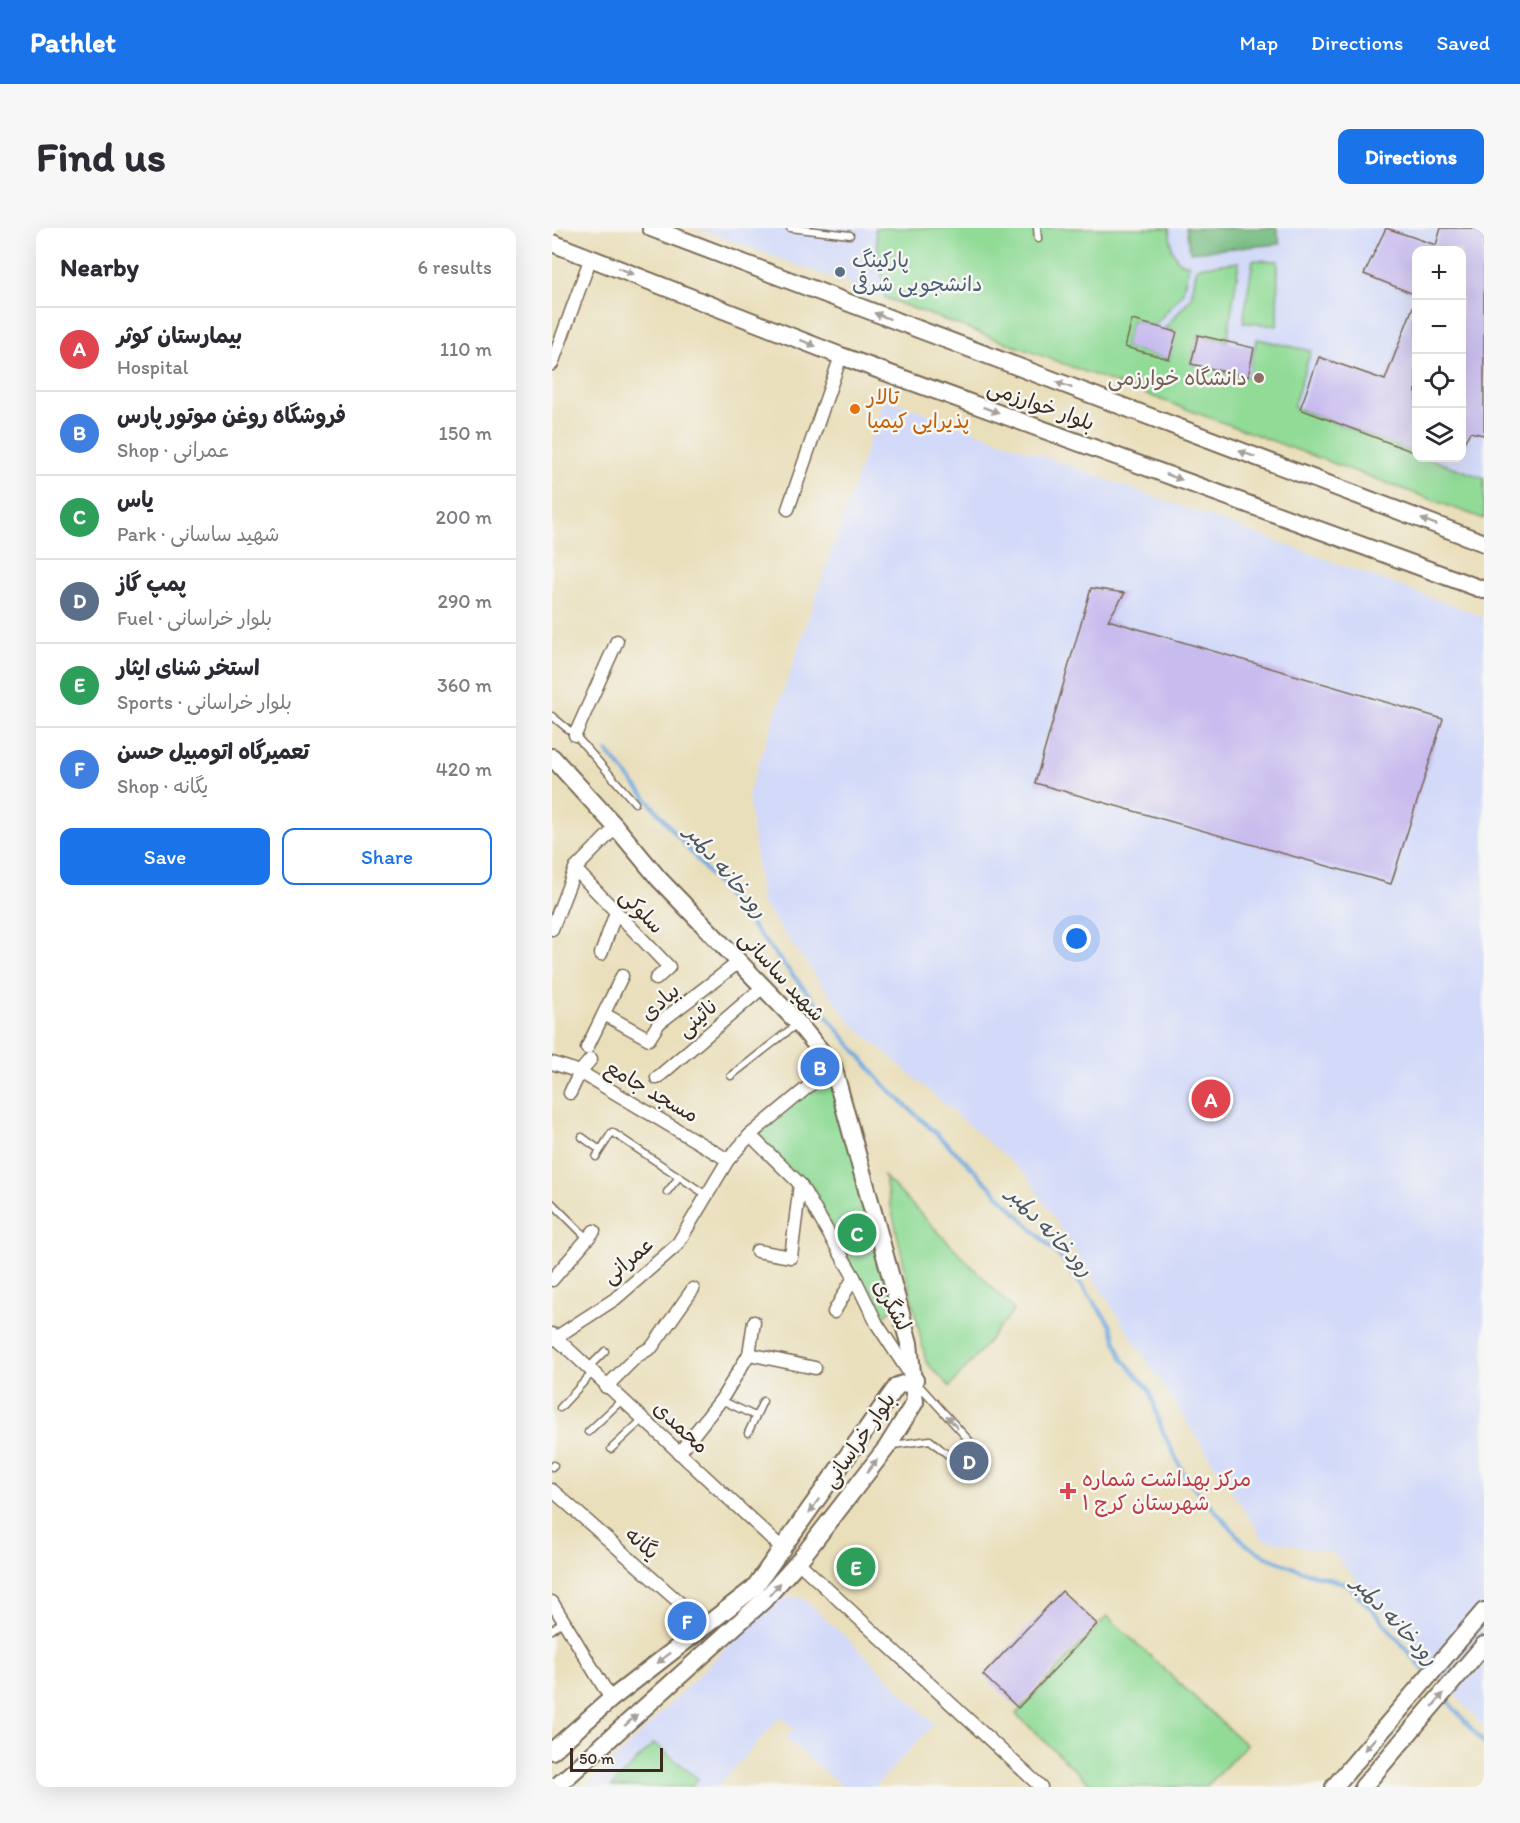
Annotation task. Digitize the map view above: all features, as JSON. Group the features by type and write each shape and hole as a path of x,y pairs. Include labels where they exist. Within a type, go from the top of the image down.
{"main road":[{"name":"بلوار خوارزمی","path":"651,228 1484,543"},
{"name":"بلوار خوارزمی","path":"552,243 841,356 1484,590"},
{"name":"شهید ساسانی","path":"552,757 616,827 659,879 798,1023 833,1066 899,1302 915,1380"},
{"name":"بلوار خراسانی","path":"552,1750 611,1699 754,1588 784,1550 897,1386 915,1380 915,1402 887,1447 798,1562 745,1618 556,1787"},
{"path":"784,1550 798,1562"},
{"path":"1334,1787 1484,1611"},
{"path":"1362,1787 1484,1645"}],"street":[{"path":"552,364 557,339 591,257"},
{"path":"788,509 841,356"},
{"path":"575,735 617,640"},
{"path":"552,928 575,869 616,827"},
{"name":"سلوکی","path":"575,869 669,967 656,979"},
{"path":"601,954 616,912"},
{"name":"بیادی","path":"604,1014 649,1039 659,1023 739,962"},
{"path":"570,1093 622,976"},
{"name":"نائینی","path":"657,1078 763,987"},
{"name":"مسجد جامع","path":"552,1063 580,1072 728,1160"},
{"name":"عمرانی","path":"554,1337 590,1312 615,1299 677,1245 728,1160 750,1135 833,1066"},
{"name":"لشگری","path":"750,1135 800,1184 854,1277 878,1324 915,1380"},
{"path":"758,1251 791,1257 800,1184"},
{"path":"552,1280 591,1235"},
{"path":"834,1312 854,1277"},
{"path":"606,1387 637,1356 652,1347 693,1289"},
{"path":"679,1453 722,1400 748,1354 754,1322"},
{"name":"محمدی","path":"554,1337 784,1550"},
{"path":"748,1354 815,1368"},
{"name":"یگانه","path":"552,1490 706,1626"},
{"path":"798,1562 1041,1787"},
{"path":"552,1604 611,1699"}],"lane":[{"path":"790,228 850,235"},
{"path":"1037,228 1038,239"},
{"path":"552,716 575,735 635,802"},
{"path":"731,1076 798,1023"},
{"path":"596,1157 612,1132 708,1196"},
{"path":"582,1137 600,1150"},
{"path":"667,1192 679,1177"},
{"path":"552,1203 591,1235"},
{"path":"560,1408 605,1352"},
{"path":"887,1447 930,1440 960,1465 976,1448 915,1380"},
{"path":"722,1400 755,1416"},
{"path":"588,1432 621,1401"},
{"path":"748,1433 764,1401"},
{"path":"611,1449 643,1418"},
{"path":"552,1630 563,1622"}],"shaded area":[{"name":"دانشگاه خوارزمی","path":"697,228 1484,228 1484,519"},
{"path":"884,398 1484,617 1484,1728 1333,1553 1263,1539 1026,1175 850,1022 762,903 748,795"},
{"path":"777,1597 802,1598 861,1651 934,1724 875,1787 843,1787 786,1739 794,1729 781,1717 717,1787 587,1787"}],"green space":[{"path":"875,228 1169,228 1172,250 1179,262 1189,265 1182,294 1154,326 1132,320 1125,347 1169,359 1176,332 1165,328 1191,298 1197,267 1239,262 1227,341 1198,335 1191,364 1247,377 1257,339 1311,351 1293,407 1412,452 1412,462 1438,462 1484,478 1484,519 885,298"},
{"path":"1186,228 1277,228 1280,244 1190,252"},
{"path":"1253,260 1278,261 1277,326 1243,322"},
{"path":"833,1066 899,1302 877,1324 814,1190 750,1135"},
{"path":"884,1176 1014,1310 950,1387 926,1362"},
{"path":"1107,1616 1246,1745 1206,1787 1093,1787 1016,1714"},
{"path":"654,1743 698,1779 691,1787 611,1787"}],"building":[{"path":"1386,228 1436,245 1441,228 1484,228 1484,435 1470,432 1466,439 1466,246 1412,246 1412,293 1364,274"},
{"path":"1412,309 1412,451 1300,409 1319,357 1385,380"},
{"path":"1132,320 1177,332 1169,359 1125,347"},
{"path":"1198,335 1254,348 1248,377 1191,364"},
{"path":"1091,588 1125,593 1108,620 1443,719 1391,884 1035,783"},
{"path":"1062,1591 1097,1624 1018,1708 983,1675"}],"waterway":[{"name":"رودخانه دلمبر","path":"607,751 883,1084 960,1156 1063,1260 1110,1324 1122,1358 1150,1391 1161,1428 1186,1478 1245,1544 1267,1557 1307,1573 1347,1584 1378,1616 1426,1673"},
{"name":"رودخانه دلمبر","path":"1445,1698 1484,1743"}],"place":[{"name":"پارکینگ دانشجویی شرقی","path":"840,272"},
{"name":"دانشگاه خوارزمی","path":"1259,378"},
{"name":"تالار پذیرایی کیمیا","path":"855,409"},
{"name":"فروشگاه روغن موتور پارس","path":"820,1067"},
{"name":"بیمارستان کوثر","path":"1211,1099"},
{"name":"یاس","path":"857,1233"},
{"name":"پمپ گاز","path":"969,1461"},
{"name":"مرکز بهداشت شماره ۱ شهرستان کرج","path":"1068,1491"},
{"name":"استخر شنای ایثار","path":"856,1567"},
{"name":"تعمیرگاه اتومبیل حسن","path":"687,1621"}]}
